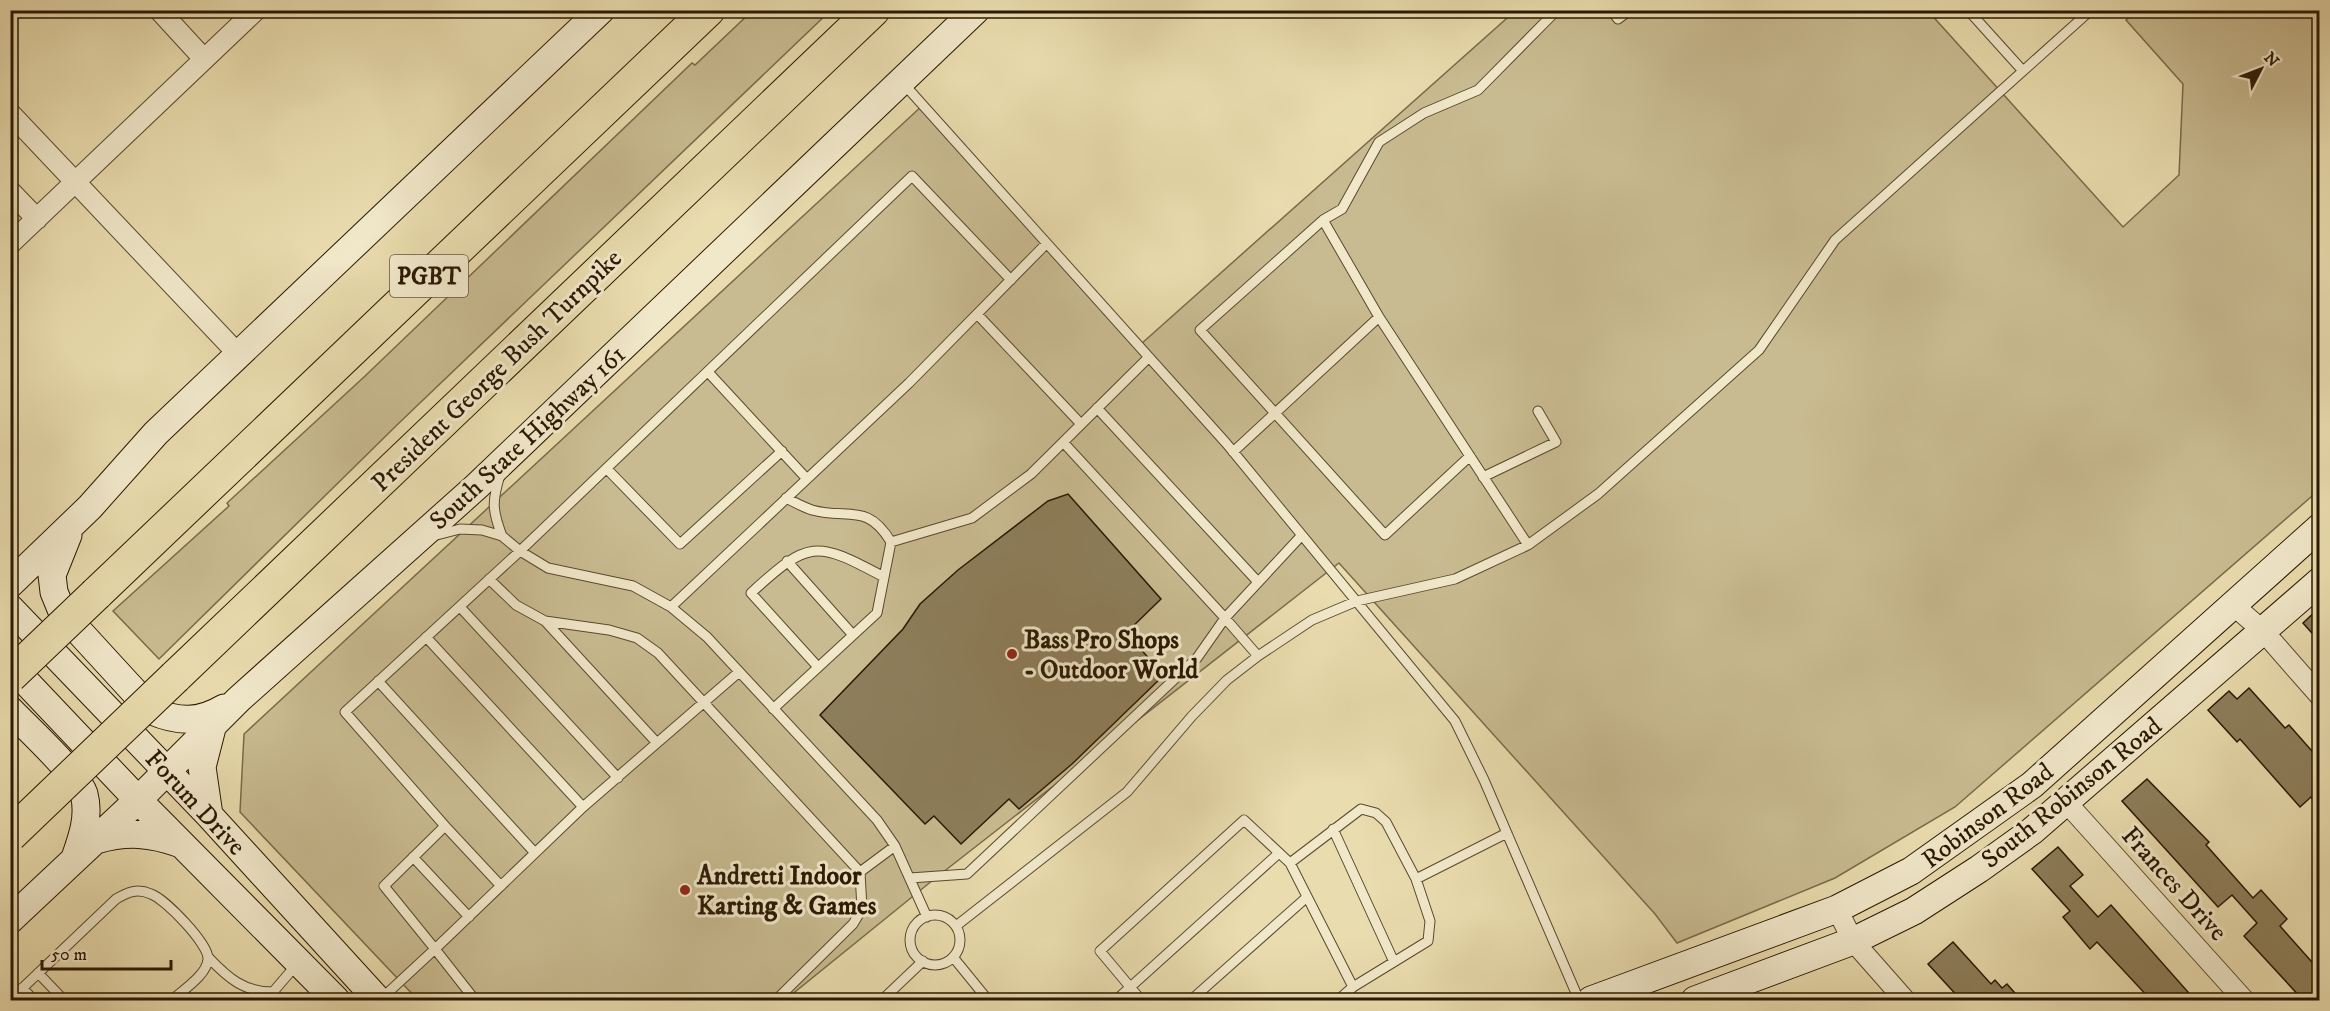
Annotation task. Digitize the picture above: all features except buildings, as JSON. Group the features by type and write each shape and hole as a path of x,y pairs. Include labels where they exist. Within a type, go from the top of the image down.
{"highway":[{"name":"PGBT","path":"10,676 708,10"},
{"name":"President George Bush Turnpike","path":"120,730 873,10"},
{"path":"10,835 120,730"},
{"path":"10,842 120,730"}],"main road":[{"path":"10,584 73,523 156,434 602,10"},
{"name":"South State Highway 161","path":"10,920 168,771 238,699 505,460 976,10"},
{"path":"73,523 52,575 54,592 63,614 152,711 171,719 187,721 209,717 238,699"},
{"name":"Robinson Road","path":"1591,1000 1837,909 1911,872 2032,785 2319,527"},
{"path":"10,558 26,557 49,547"},
{"name":"South Robinson Road","path":"1695,1000 1726,995 1853,941 1932,899 2032,831 2319,581"},
{"name":"Forum Drive","path":"10,608 168,771 379,1000"},
{"name":"Forum Drive","path":"10,665 138,800 336,1000"},
{"path":"10,710 69,773 83,793 86,819 85,849 129,832 159,836 182,844"},
{"path":"209,815 202,767 206,744 214,723"}],"street":[{"path":"159,10 204,59"},
{"path":"10,244 204,59 243,15"},
{"path":"10,113 239,355"},
{"path":"10,191 37,219"},
{"path":"2232,604 2263,631 2319,696"},
{"name":"Frances Drive","path":"2066,802 2244,1000"},
{"path":"1837,909 1853,941 1905,1000"}],"lane":[{"path":"1470,456 1385,535 1200,330 1323,220 1342,209 1379,142 1424,113 1479,90 1557,10"},
{"path":"1611,10 1618,19 1630,10"},
{"path":"1968,10 2023,71"},
{"path":"956,926 1127,792 1192,716 1227,680 1258,656 1312,620 1357,601 1455,579 1528,545 1598,494 1759,350 1835,240 2091,10"},
{"path":"901,82 1233,452 1455,721 1507,833 1578,1000"},
{"path":"501,886 345,712 607,469 912,176 1011,280"},
{"path":"1323,220 1379,317 1528,545"},
{"path":"671,607 909,383 1046,244"},
{"path":"977,314 1081,424"},
{"path":"1233,452 1379,317"},
{"path":"891,542 972,518 1031,474 1149,357"},
{"path":"708,372 807,478"},
{"path":"1097,408 1258,582"},
{"path":"1483,477 1556,442 1538,411"},
{"path":"1063,442 1258,656"},
{"path":"607,469 680,544 782,451"},
{"path":"502,536 494,514 493,498 505,460"},
{"path":"786,498 813,510 853,513 874,521 891,542"},
{"path":"417,540 460,529 482,530 502,536 520,551 548,568 633,586 671,607 707,637 877,820 895,846 927,917"},
{"path":"910,879 967,874 1197,658 1225,618 1302,535"},
{"path":"773,709 877,613 891,542"},
{"path":"818,667 751,593 787,561 809,551 835,552 884,577"},
{"path":"787,561 853,635"},
{"path":"489,579 516,605 545,621 657,743"},
{"path":"460,606 618,778"},
{"path":"545,621 609,630 637,638 658,652 860,872 861,909 853,924 776,1000"},
{"path":"426,638 583,807"},
{"path":"379,1000 583,807 739,672"},
{"path":"378,681 535,853"},
{"path":"1290,863 1361,809 1376,813 1386,822 1416,879 1430,921 1428,941 1353,987 1338,1000"},
{"path":"1141,1000 1100,951 1244,820 1290,863 1353,987"},
{"path":"445,826 384,886 475,1000"},
{"path":"1333,829 1394,962"},
{"path":"1416,879 1507,833"},
{"path":"860,872 895,846"},
{"path":"1116,1000 1279,853"},
{"path":"413,857 469,917"},
{"path":"10,1000 116,898 131,891 153,894 194,932 205,948 208,958 225,975 244,988 273,992 280,1000"},
{"path":"1191,1000 1307,897"},
{"path":"942,916 956,926 960,942 953,957 939,964 923,962 917,956 910,942 914,927 927,917 942,916"},
{"path":"953,957 988,1000"},
{"path":"172,1000 205,969 208,958"},
{"path":"273,992 299,962"},
{"path":"882,1000 923,962"},
{"path":"38,973 64,1000"},
{"path":"22,988 34,1000"}],"shaded area":[{"path":"2137,10 2319,11 2319,490 1955,807 1835,878 1677,943 1655,914 1339,563 933,880 785,1000 418,1000 240,812 244,734 924,104 1141,344 1515,11 1928,11 2123,227 2179,175 2183,84 2126,20"},
{"path":"752,11 830,11 399,423 159,659 113,611 229,506 227,503 364,377 692,63 695,65"}],"place":[{"name":"Bass Pro Shops - Outdoor World","path":"1012,654"},
{"name":"Andretti Indoor Karting & Games","path":"685,890"}]}
